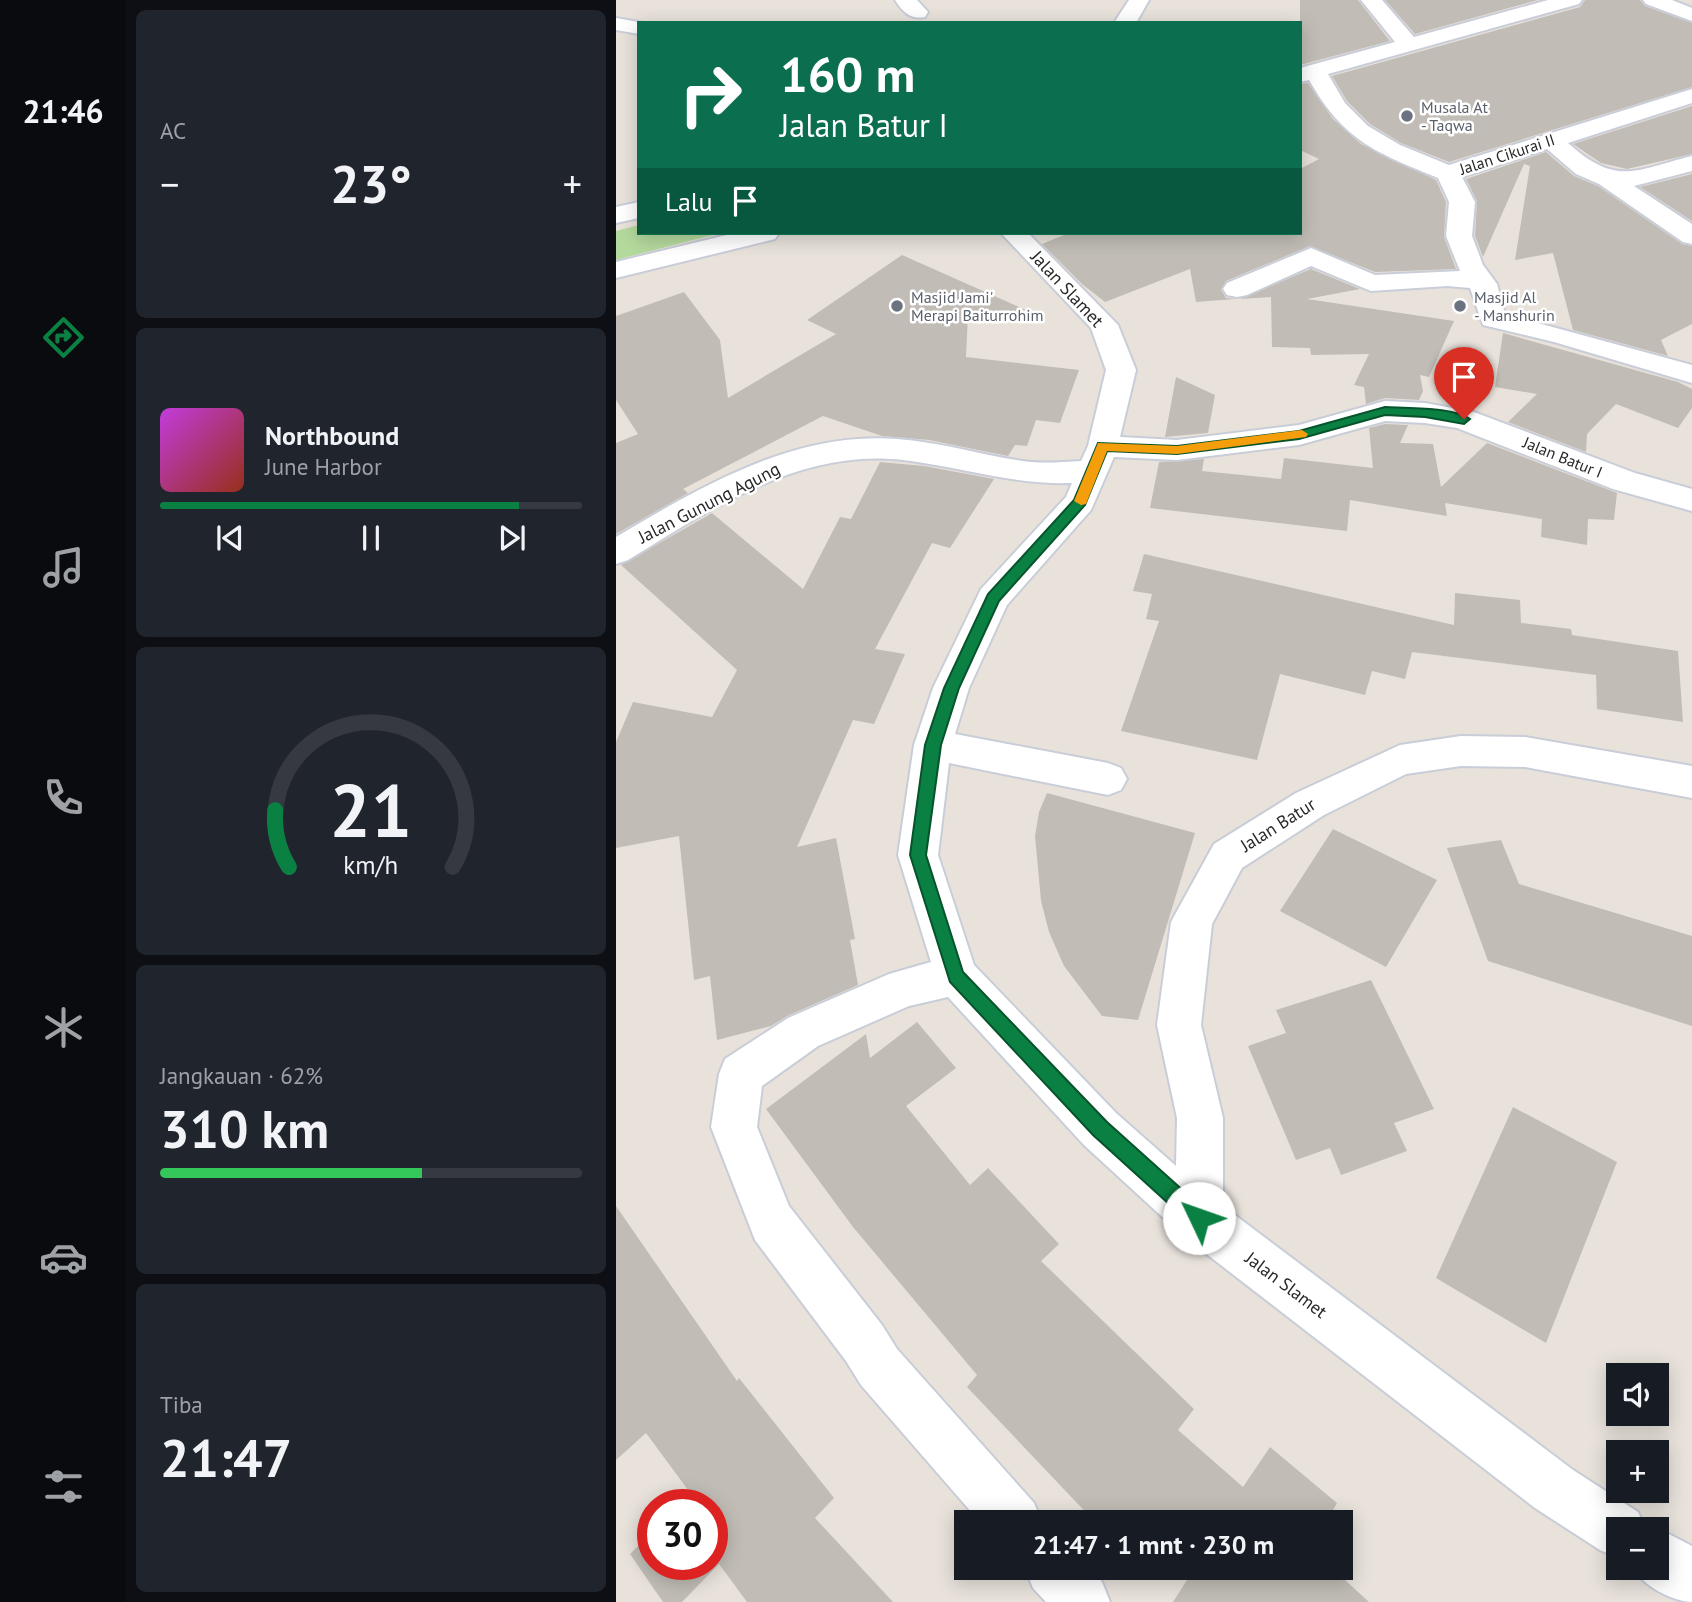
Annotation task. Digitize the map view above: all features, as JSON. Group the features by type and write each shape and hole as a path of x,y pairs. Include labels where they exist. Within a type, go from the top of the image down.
{"street":[{"path":"1126,21 1139,0"},
{"path":"1371,0 1409,45"},
{"path":"1307,73 1572,0"},
{"path":"1653,0 1692,15"},
{"path":"616,23 637,28"},
{"name":"Jalan Cikurai II","path":"1307,73 1360,131 1391,150 1448,173 1692,96"},
{"path":"1551,141 1589,172 1609,180 1692,236"},
{"path":"1609,180 1630,179 1692,163"},
{"path":"1448,173 1462,202 1459,236 1493,319 1563,336 1692,374"},
{"path":"616,215 637,210"},
{"path":"616,270 758,235"},
{"name":"Jalan Slamet","path":"1030,236 1104,324 1121,370 1098,459 1080,502 993,598 951,688 933,745 918,855 956,976 1100,1129 1199,1218 1554,1489 1606,1523"},
{"path":"1237,289 1311,256 1371,283 1447,278 1479,280"},
{"name":"Jalan Batur I","path":"1098,459 1299,435 1385,411 1425,413 1464,419 1624,481 1692,500"},
{"name":"Jalan Gunung Agung","path":"616,552 684,512 745,481 794,459 840,449 907,450 1026,473 1098,459"},
{"path":"933,745 1108,779"},
{"name":"Jalan Batur","path":"1199,1218 1200,1118 1179,1025 1192,922 1228,856 1310,804 1400,760 1461,751 1525,752 1692,782"},
{"path":"956,976 904,988 803,1032 741,1073 734,1127 772,1223 864,1343 879,1367 1004,1510"},
{"path":"1669,1564 1692,1578"},
{"path":"1063,1580 1082,1602"}],"green space":[{"path":"637,226 637,235 712,235 616,260 616,231"}],"building":[{"path":"1300,0 1358,0 1390,41 1302,64"},
{"path":"1385,0 1538,0 1415,34"},
{"path":"1585,0 1640,0 1645,6 1692,23 1692,87 1449,162 1401,143 1370,124 1347,101 1332,76 1580,7"},
{"path":"1308,83 1333,119 1361,144 1436,180 1446,202 1444,237 1456,269 1375,272 1310,246 1226,281 1221,290 1226,298 1235,299 1196,302 1190,269 1105,302 1082,284 1042,244 1064,235 1302,235 1302,168 1319,159 1302,151 1302,84"},
{"path":"1692,106 1692,154 1627,169 1601,163 1573,144"},
{"path":"1546,152 1574,176 1598,186 1682,244 1692,246 1692,324 1661,340 1668,356 1573,330 1553,253 1515,260 1530,166 1524,164 1483,257 1475,236 1477,201 1466,179"},
{"path":"1692,174 1692,221 1640,187"},
{"path":"902,255 1028,311 968,315 966,357 1079,370 1060,423 1036,420 1027,446 1015,445 1008,456 929,440 882,436 823,416 683,489 688,493 616,534 616,443 638,434 616,400 616,316 684,292 720,340 728,398 836,334 807,320"},
{"path":"1311,269 1360,289 1307,299 1454,321 1429,377 1420,375 1423,391 1419,400 1385,398 1366,404 1364,387 1354,385 1369,354 1311,355 1310,348 1272,347 1271,297 1240,299"},
{"path":"1503,333 1678,382 1692,389 1692,408 1678,428 1616,404 1587,434 1586,452 1508,422 1537,394 1495,387"},
{"path":"1176,377 1215,395 1208,433 1165,437"},
{"path":"1385,424 1408,425 1400,443 1433,444 1441,487 1487,443 1617,493 1614,520 1588,519 1587,545 1541,537 1542,519 1445,503 1447,516 1350,500 1347,531 1150,508 1159,462 1204,459 1202,471 1281,479 1284,458 1373,468 1369,428"},
{"path":"880,462 924,466 994,479 950,548 932,543 875,649 905,654 874,724 853,720 797,847 836,838 855,939 850,940 858,985 787,1016 771,1026 717,1040 710,976 694,980 679,836 616,848 616,742 633,702 712,717 737,670 621,565 712,513 803,589 840,517 851,519"},
{"path":"1144,554 1454,625 1455,593 1520,600 1521,623 1571,629 1572,635 1678,651 1683,722 1597,709 1596,675 1412,652 1405,679 1372,671 1365,695 1280,674 1257,760 1121,731 1159,621 1146,619 1152,594 1133,591"},
{"path":"1047,793 1195,833 1138,1020 1102,1016 1064,966 1049,932 1041,901 1035,836 1039,812"},
{"path":"1333,829 1437,880 1386,967 1280,911"},
{"path":"1501,840 1519,884 1692,936 1692,1026 1488,961 1447,848"},
{"path":"1371,980 1434,1109 1394,1123 1407,1151 1341,1175 1330,1148 1296,1160 1248,1046 1286,1033 1276,1010"},
{"path":"917,1022 956,1068 906,1106 970,1185 988,1168 1059,1244 1041,1261 1194,1409 1178,1430 1243,1487 1270,1447 1337,1503 1333,1510 1084,1510 967,1387 977,1375 853,1227 766,1109 866,1034 870,1058"},
{"path":"1513,1107 1617,1162 1546,1343 1436,1278"},
{"path":"616,1206 737,1381 739,1378 834,1498 815,1518 893,1602 747,1602 728,1576 728,1489 687,1489 646,1433 616,1460"},
{"path":"637,1547 637,1564 630,1554"},
{"path":"648,1580 703,1580 682,1602 663,1602"},
{"path":"1187,1580 1345,1580 1369,1602 1173,1602"}],"slow traffic":[{"path":"1081,501 1102,446 1177,450 1302,434"}],"place":[{"name":"Musala At - Taqwa","path":"1407,116"},
{"name":"Masjid Jami' Merapi Baiturrohim","path":"897,306"},
{"name":"Masjid Al - Manshurin","path":"1460,306"}],"route":[{"path":"1199,1218 1100,1129 956,976 918,855 933,745 951,688 993,598 1080,502 1102,446 1177,450 1299,435 1358,416 1385,411 1464,419"}]}
